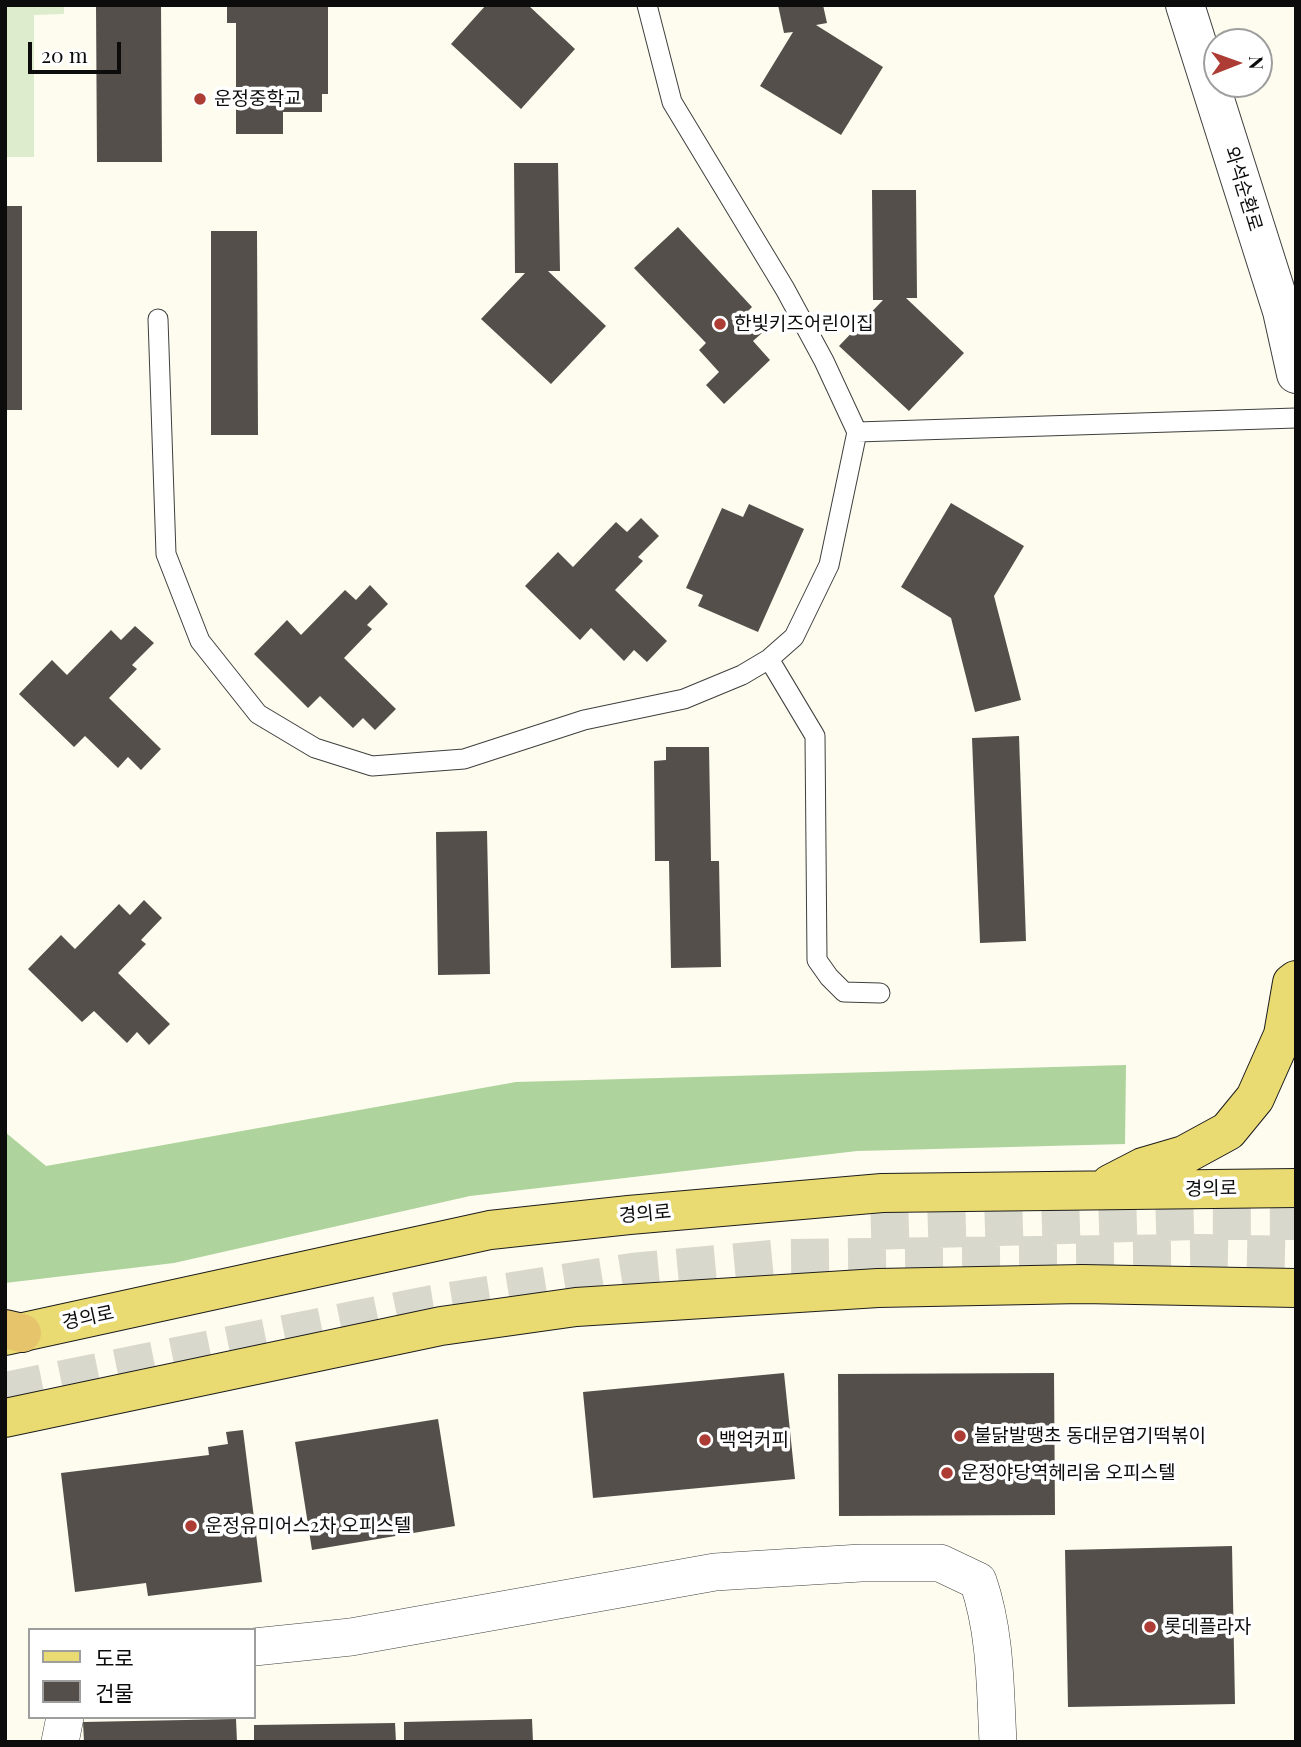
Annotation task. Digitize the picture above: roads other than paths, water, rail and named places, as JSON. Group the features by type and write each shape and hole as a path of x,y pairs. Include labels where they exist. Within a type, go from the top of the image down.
{"main road":[{"path":"1097,1191 1143,1167 1184,1155 1228,1131 1255,1098 1283,1034 1292,983 1296,980"},
{"name":"경의로","path":"11,1333 489,1230 882,1193 1296,1188"},
{"path":"12,1421 441,1326 576,1307 878,1288 1082,1284 1296,1288"}],"street":[{"name":"와석순환로","path":"1185,5 1282,311 1296,374"},
{"path":"256,1647 351,1637 715,1572 861,1563 940,1563 978,1581 989,1611 998,1742"},
{"path":"60,1742 65,1719"}],"lane":[{"path":"159,319 166,554 200,641 258,714 315,748 372,766 464,760 584,720 684,699 769,659 794,637 829,565 857,432 824,361 785,289 672,102 647,5"},
{"path":"857,432 1296,418"},
{"path":"769,659 815,736 817,960 844,992 880,993"}],"tunnel":[{"path":"871,1231 1198,1221 1296,1221"},
{"path":"5,1391 432,1304 632,1272 782,1258 1200,1253 1296,1255"}],"place":[{"name":"운정중학교","path":"200,99"},
{"name":"한빛키즈어린이집","path":"720,324"},
{"name":"불닭발땡초 동대문엽기떡볶이","path":"960,1436"},
{"name":"백억커피","path":"705,1440"},
{"name":"운정야당역헤리움 오피스텔","path":"947,1473"},
{"name":"운정유미어스2차 오피스텔","path":"191,1526"},
{"name":"롯데플라자","path":"1150,1627"}]}
